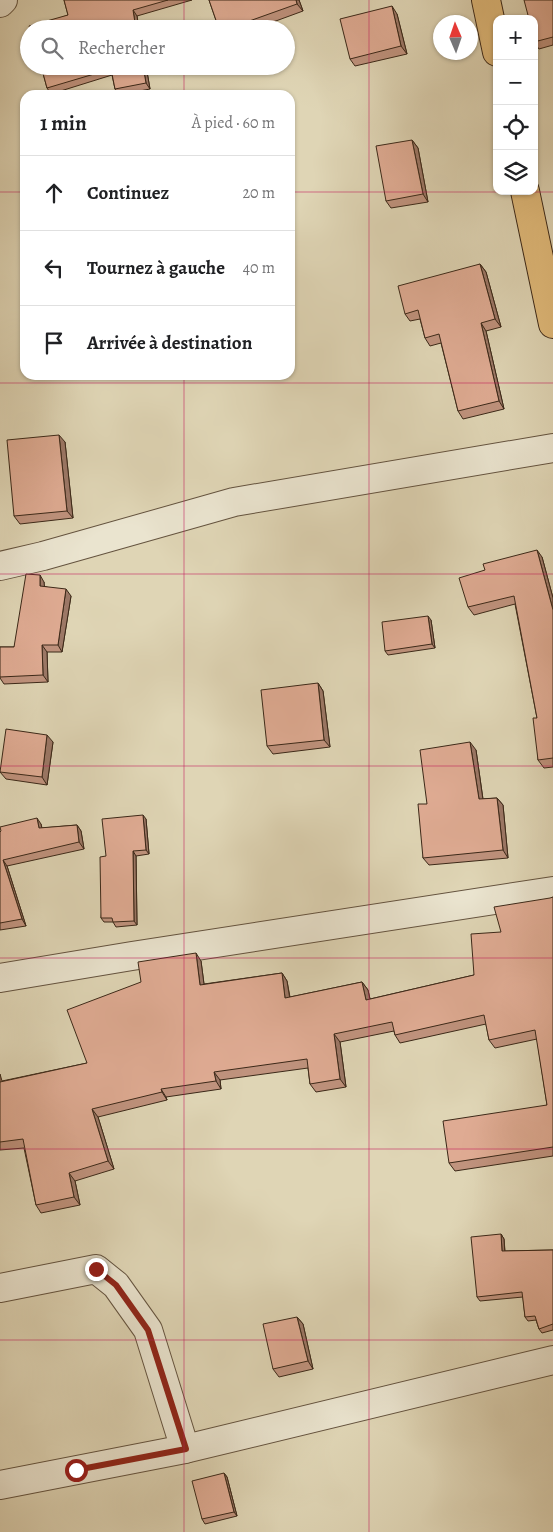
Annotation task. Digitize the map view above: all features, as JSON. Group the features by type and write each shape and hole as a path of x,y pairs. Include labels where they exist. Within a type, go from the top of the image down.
{"main road":[{"path":"486,0 493,33"},
{"path":"527,195 553,324"}],"street":[{"path":"0,3 3,0"},
{"path":"0,566 43,556 234,502 553,448"},
{"path":"0,978 553,891"},
{"path":"0,1288 96,1269 116,1285 148,1330 186,1449"},
{"path":"0,1485 186,1449 553,1360"}],"building":[{"path":"64,0 168,0 133,10 135,20 50,20 68,15"},
{"path":"209,0 296,0 297,4 252,20 216,20"},
{"path":"524,0 553,0 553,37 538,41 538,15 528,15"},
{"path":"392,6 401,46 350,59 340,19"},
{"path":"43,75 91,75 47,88"},
{"path":"112,75 145,75 146,83 115,89"},
{"path":"412,140 423,194 386,201 376,146"},
{"path":"480,264 495,319 481,323 499,401 458,411 439,334 425,338 418,310 405,314 398,286"},
{"path":"59,435 67,511 14,516 7,440"},
{"path":"537,550 553,610 553,758 538,760 533,718 537,718 514,596 468,607 459,578 485,570 483,564"},
{"path":"26,574 40,575 40,586 66,589 58,645 42,645 43,675 0,677 0,647 14,647"},
{"path":"428,616 432,644 385,651 382,622"},
{"path":"318,683 324,740 267,746 261,690"},
{"path":"6,729 47,735 42,777 0,772"},
{"path":"470,742 479,799 497,798 503,850 423,858 418,804 427,804 420,750"},
{"path":"143,815 146,850 133,851 134,921 113,922 112,918 101,918 100,857 106,856 102,819"},
{"path":"37,818 39,828 77,825 79,842 3,860 22,919 0,923 0,827"},
{"path":"553,897 553,1147 449,1163 443,1121 547,1105 535,1030 489,1040 484,1015 395,1035 392,1022 334,1034 340,1079 310,1084 307,1059 214,1072 216,1081 161,1089 162,1092 92,1109 108,1161 69,1173 74,1197 36,1205 23,1139 0,1142 0,1082 87,1063 67,1010 141,982 138,962 196,953 200,985 282,973 285,998 362,982 366,1000 474,975 471,934 501,932 494,907"},
{"path":"501,1234 502,1251 553,1250 553,1324 539,1329 535,1316 525,1317 522,1292 477,1297 471,1237"},
{"path":"297,1317 308,1361 273,1369 263,1324"},
{"path":"224,1473 234,1512 202,1519 192,1481"}],"route":[{"path":"76,1470 186,1449 148,1330 116,1285 96,1269"}]}
